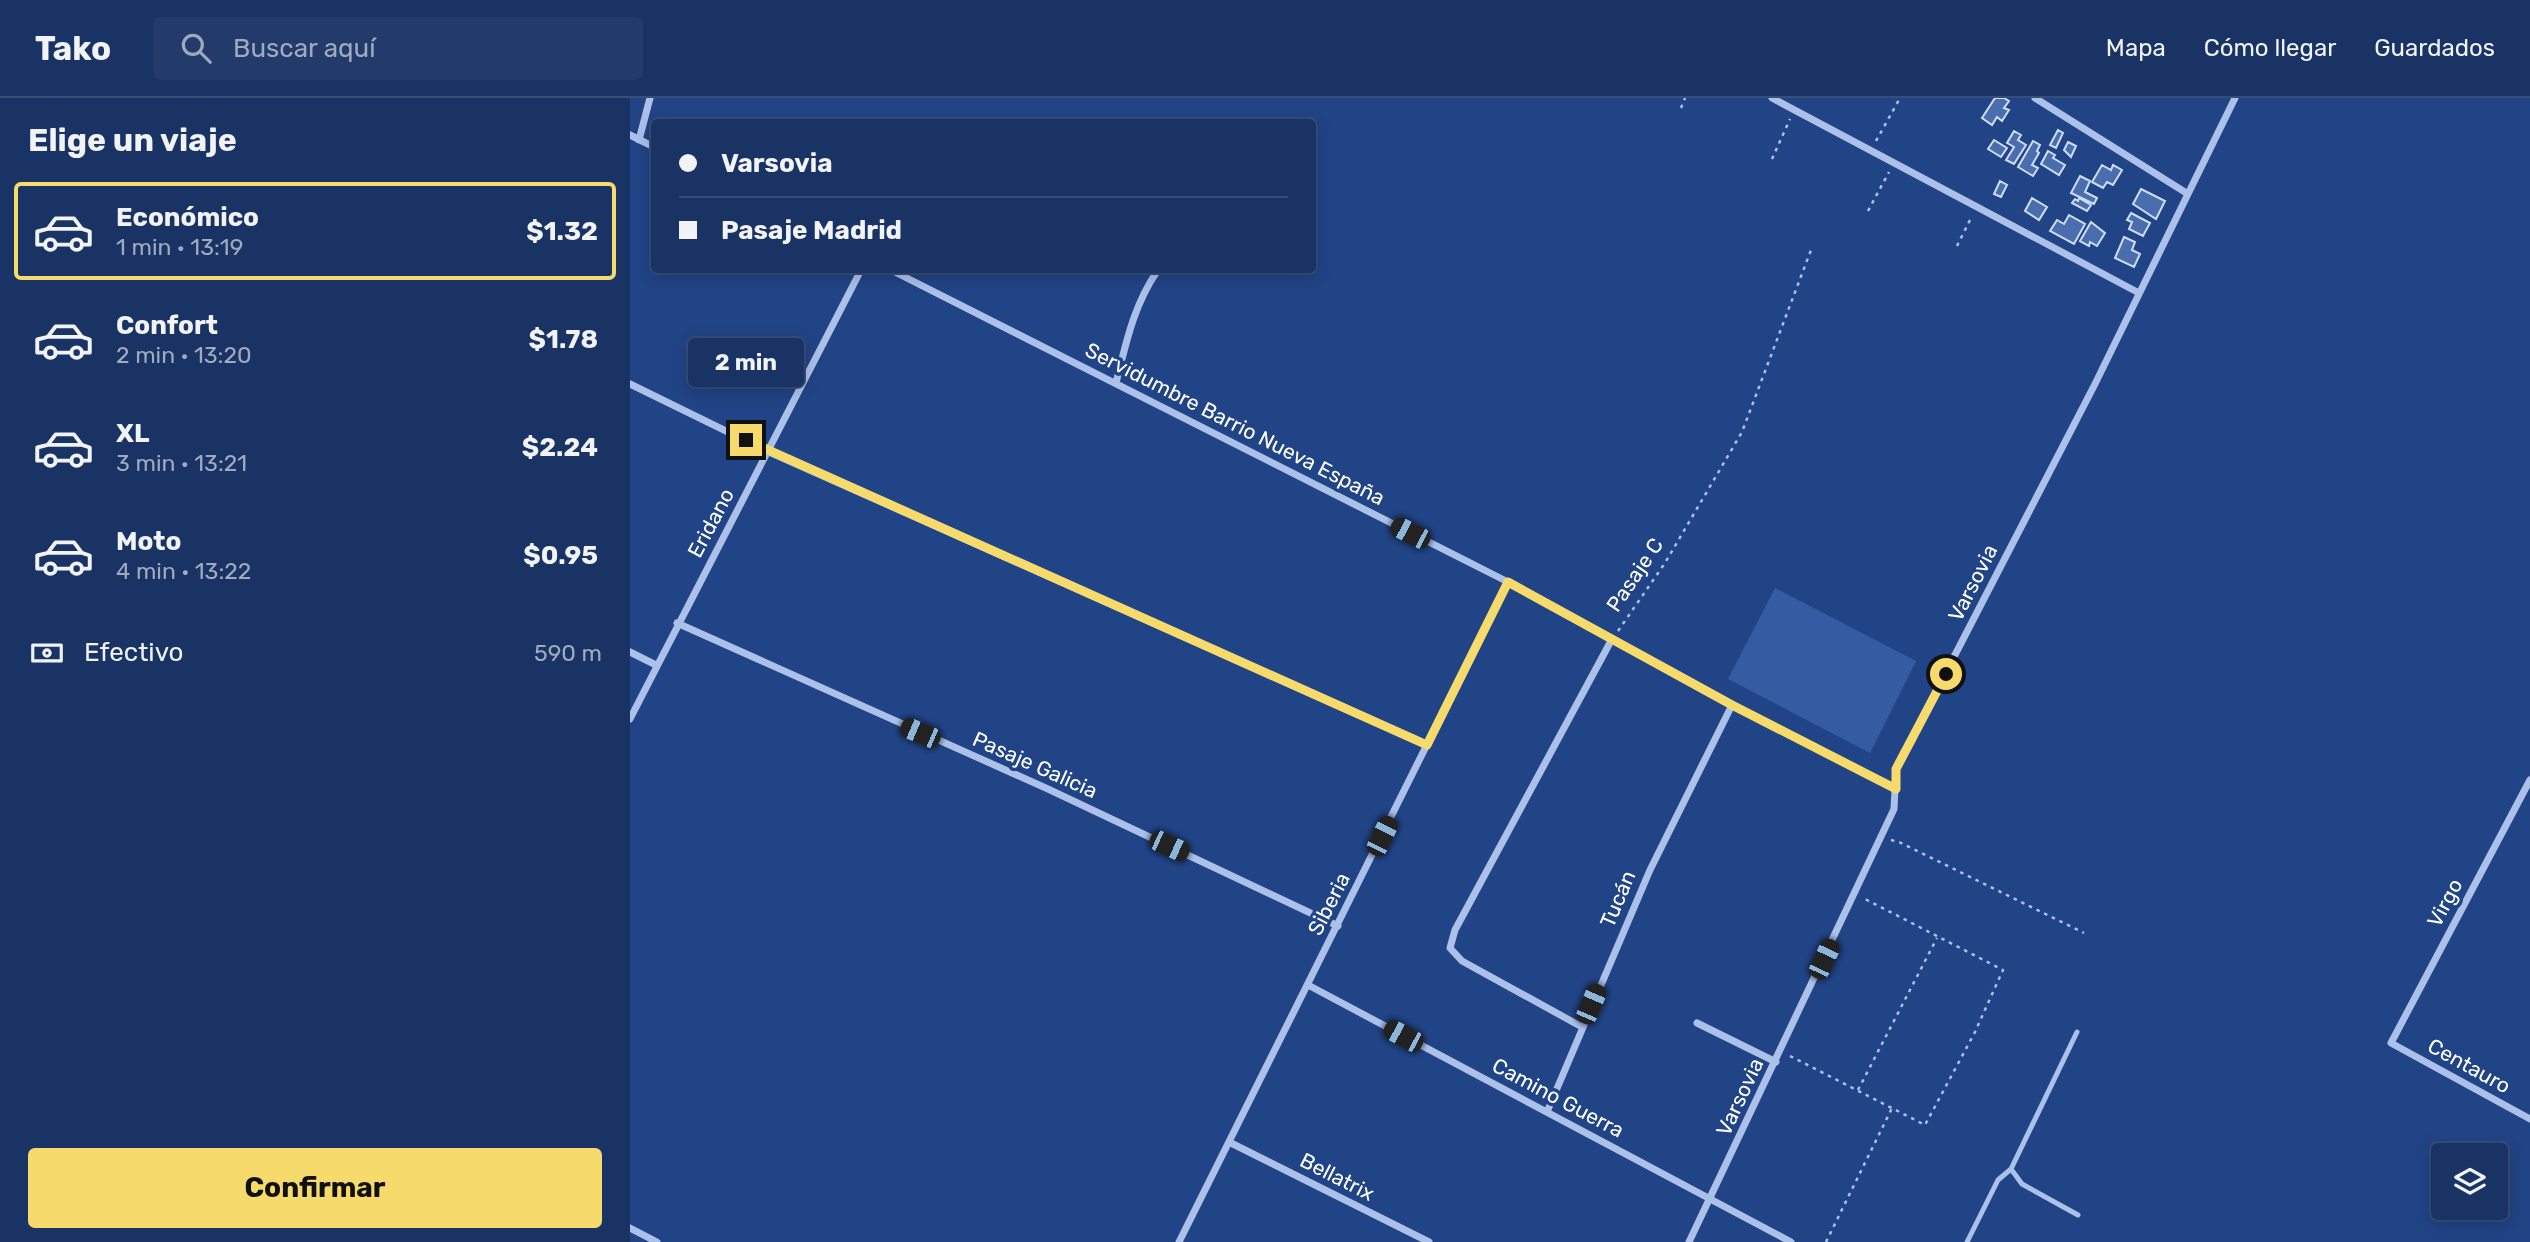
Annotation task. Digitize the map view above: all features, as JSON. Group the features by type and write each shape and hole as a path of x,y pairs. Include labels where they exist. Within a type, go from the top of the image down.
{"street":[{"path":"639,140 650,98"},
{"path":"1772,98 2140,293"},
{"path":"2035,98 2188,194"},
{"name":"Varsovia","path":"1689,1242 1881,838 1894,808 1896,769 2140,293 2235,98"},
{"path":"630,135 651,146"},
{"name":"Eridano","path":"630,719 859,273"},
{"name":"Servidumbre Barrio Nueva España","path":"897,273 1508,582 1732,705 1896,789"},
{"path":"1116,383 1129,329 1147,285 1156,273"},
{"path":"630,384 769,452 1427,745"},
{"name":"Siberia","path":"1180,1242 1508,582"},
{"name":"Pasaje Galicia","path":"677,624 1048,789 1338,926"},
{"name":"Pasaje C","path":"1582,1027 1462,961 1450,948 1455,930 1612,639"},
{"path":"630,652 656,665"},
{"name":"Tucán","path":"1547,1112 1650,870 1732,705"},
{"name":"Virgo","path":"2390,1043 2530,780"},
{"name":"Camino Guerra","path":"1308,985 1791,1242"},
{"path":"1698,1023 1776,1062"},
{"name":"Centauro","path":"2390,1043 2530,1119"},
{"name":"Bellatrix","path":"1229,1142 1429,1242"},
{"path":"630,1228 657,1242"}],"lane":[{"path":"1967,1242 1998,1180 2011,1169 2077,1032"},
{"path":"2011,1169 2022,1184 2078,1215"}],"path":[{"path":"1681,108 1685,98"},
{"path":"1870,150 1900,98"},
{"path":"1772,159 1794,110"},
{"path":"1868,211 1894,163"},
{"path":"1956,246 1977,207"},
{"name":"Pasaje C","path":"1612,639 1665,563 1742,432 1811,250"},
{"path":"1881,838 1899,842 2084,933"},
{"path":"1781,1051 1925,1125 1975,1032 2003,970 1854,894"},
{"path":"1858,1090 1937,937"},
{"path":"1826,1242 1892,1108"}],"shaded area":[{"path":"1775,588 1916,661 1870,753 1728,679"}],"building":[{"path":"1995,98 2009,101 2004,108 2009,110 2002,121 1997,117 1992,125 1982,118"},
{"path":"2058,130 2063,133 2056,148 2050,145"},
{"path":"2014,131 2021,135 2018,140 2026,145 2014,164 2006,160 2014,147 2007,143"},
{"path":"1994,140 2007,148 2001,157 1988,149"},
{"path":"2033,141 2040,145 2032,165 2038,168 2033,176 2018,167"},
{"path":"2068,142 2076,146 2071,157 2064,150"},
{"path":"2048,151 2055,155 2053,158 2065,165 2059,175 2041,164"},
{"path":"2102,165 2111,170 2113,165 2122,170 2113,185 2107,182 2103,188 2092,182"},
{"path":"2080,176 2090,181 2085,192 2097,198 2094,204 2071,193"},
{"path":"2000,181 2007,185 2001,197 1994,194"},
{"path":"2141,189 2165,201 2156,219 2133,204"},
{"path":"2032,198 2047,207 2039,220 2025,211"},
{"path":"2079,198 2091,205 2087,211 2072,203"},
{"path":"2131,213 2150,223 2143,236 2129,229 2132,222 2127,220"},
{"path":"2069,215 2085,224 2074,244 2050,231 2057,220 2064,224"},
{"path":"2091,222 2105,233 2097,246 2090,242 2089,246 2080,241"},
{"path":"2124,237 2135,242 2132,250 2140,254 2134,267 2115,258"}],"route":[{"path":"746,440 1427,745 1508,582 1732,705 1896,789 1896,769 1946,674"}]}
